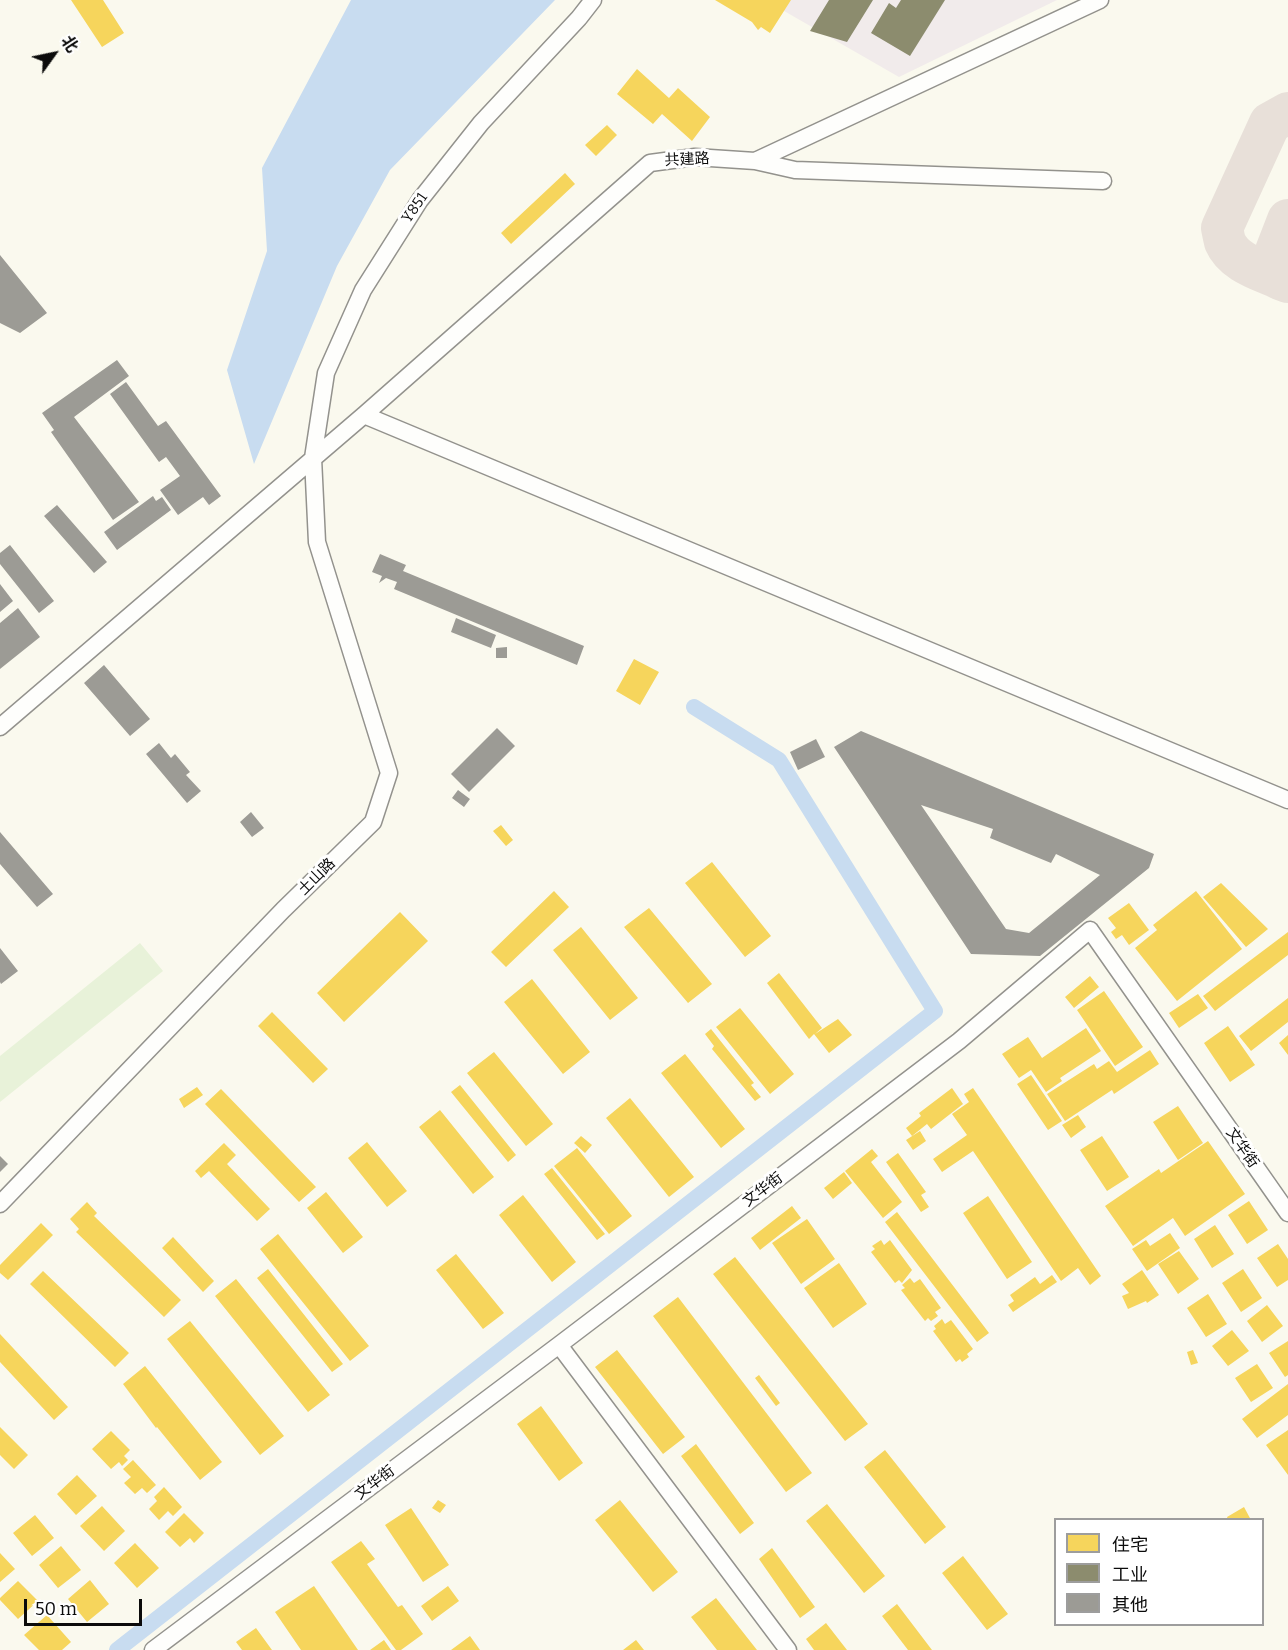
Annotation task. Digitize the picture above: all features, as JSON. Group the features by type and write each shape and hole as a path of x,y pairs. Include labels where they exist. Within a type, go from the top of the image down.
{"street":[{"name":"Y851","path":"313,458 326,373 363,290 420,200 481,123 593,0"},
{"name":"共建路","path":"0,727 364,415 650,163 696,157 755,161 1100,0"},
{"path":"755,161 795,170 1103,181"},
{"path":"364,415 1288,800"},
{"name":"土山路","path":"0,1204 283,910 373,822 389,773 317,542 313,458"},
{"name":"文华街","path":"153,1650 560,1345 959,1041 1090,930 1288,1214"},
{"path":"560,1345 788,1650"}],"shaded area":[{"path":"765,0 1057,0 899,77"}],"green space":[{"path":"140,943 163,971 0,1102 0,1056"}],"water":[{"path":"351,0 555,0 390,170 337,266 254,464 227,370 267,251 262,168"}],"building: 住宅":[{"path":"71,0 103,0 124,33 102,47"},
{"path":"715,0 791,0 770,33 761,27 758,30 752,22"},
{"path":"637,69 669,98 678,88 710,117 692,141 662,114 653,124 617,94"},
{"path":"607,125 617,135 596,156 585,145"},
{"path":"565,173 575,184 511,244 501,233"},
{"path":"634,659 659,672 640,705 616,691"},
{"path":"501,825 513,840 506,846 493,831"},
{"path":"712,862 771,936 745,957 685,883"},
{"path":"1221,883 1268,929 1246,947 1203,897"},
{"path":"554,891 569,907 506,967 491,952"},
{"path":"1196,891 1242,949 1177,1001 1135,948 1157,930 1153,925"},
{"path":"1129,903 1149,930 1129,945 1122,935 1116,939 1111,932 1116,928 1108,918"},
{"path":"649,908 712,984 688,1003 624,927"},
{"path":"400,912 428,941 344,1022 317,993"},
{"path":"581,927 638,998 610,1020 553,950"},
{"path":"1288,932 1288,955 1215,1011 1203,996"},
{"path":"779,973 822,1028 815,1034 838,1019 852,1035 829,1053 814,1034 809,1039 767,983"},
{"path":"1090,976 1099,987 1074,1008 1065,997"},
{"path":"532,979 590,1052 563,1074 504,1002"},
{"path":"1104,991 1143,1047 1115,1066 1077,1010"},
{"path":"1198,994 1208,1008 1179,1028 1169,1013"},
{"path":"1288,998 1288,1022 1251,1051 1239,1036"},
{"path":"740,1008 794,1074 770,1094 716,1027"},
{"path":"272,1012 328,1069 313,1083 258,1026"},
{"path":"1228,1026 1255,1065 1230,1082 1204,1043"},
{"path":"1086,1028 1101,1051 1060,1078 1062,1081 1046,1092 1031,1070 1019,1078 1002,1054 1028,1037 1042,1058"},
{"path":"711,1029 754,1083 751,1085 761,1097 755,1101 712,1049 714,1046 705,1034"},
{"path":"1288,1035 1288,1055 1279,1043"},
{"path":"1150,1050 1159,1064 1114,1094 1112,1090 1065,1121 1047,1094 1094,1064 1097,1069 1109,1061 1117,1072"},
{"path":"494,1052 553,1124 526,1146 467,1073"},
{"path":"685,1054 745,1129 721,1148 661,1073"},
{"path":"1031,1075 1062,1121 1048,1130 1017,1084"},
{"path":"460,1085 516,1155 508,1162 451,1092"},
{"path":"197,1087 203,1095 184,1108 179,1099"},
{"path":"952,1088 963,1104 931,1129 927,1124 912,1136 906,1128 921,1116 919,1113"},
{"path":"973,1088 1101,1276 1090,1285 1078,1268 1061,1281 973,1151 942,1172 933,1159 967,1135 952,1114 969,1102 964,1094"},
{"path":"221,1089 316,1187 299,1202 205,1104"},
{"path":"630,1098 694,1177 669,1197 606,1118"},
{"path":"1178,1106 1203,1143 1178,1160 1153,1122"},
{"path":"440,1110 494,1177 473,1194 419,1127"},
{"path":"1078,1115 1086,1127 1071,1138 1062,1125"},
{"path":"920,1131 926,1141 913,1150 906,1140"},
{"path":"581,1136 592,1145 585,1153 574,1143"},
{"path":"1102,1136 1129,1177 1107,1191 1080,1150"},
{"path":"1208,1141 1245,1194 1185,1236 1173,1218 1133,1246 1105,1206 1159,1169 1161,1173"},
{"path":"367,1142 407,1191 387,1207 348,1158"},
{"path":"224,1143 236,1155 227,1164 270,1209 257,1221 209,1171 201,1178 195,1171"},
{"path":"577,1148 632,1216 609,1234 554,1166"},
{"path":"872,1149 878,1156 871,1162 902,1202 883,1218 845,1171"},
{"path":"898,1153 926,1192 921,1195 929,1207 921,1212 886,1162"},
{"path":"552,1168 605,1234 597,1240 544,1174"},
{"path":"844,1172 852,1183 833,1199 824,1188"},
{"path":"326,1192 363,1237 343,1253 307,1208"},
{"path":"523,1195 576,1262 552,1282 499,1215"},
{"path":"988,1196 1032,1262 1007,1279 963,1213"},
{"path":"1249,1201 1268,1230 1247,1244 1228,1215"},
{"path":"87,1202 97,1213 94,1216 181,1300 164,1317 76,1232 79,1229 70,1219"},
{"path":"792,1206 801,1218 760,1250 751,1238"},
{"path":"897,1212 989,1333 977,1342 885,1222"},
{"path":"807,1219 835,1259 801,1284 772,1243"},
{"path":"41,1223 53,1235 8,1280 0,1273 0,1265"},
{"path":"1215,1225 1234,1254 1212,1268 1194,1239"},
{"path":"1170,1233 1180,1248 1147,1271 1132,1249 1146,1240 1150,1246"},
{"path":"278,1234 369,1346 350,1361 260,1249"},
{"path":"173,1237 214,1281 203,1292 162,1248"},
{"path":"881,1240 884,1245 890,1240 912,1270 902,1283 899,1280 895,1283 871,1252 875,1249 872,1246"},
{"path":"1278,1244 1288,1259 1288,1280 1277,1287 1257,1258"},
{"path":"1179,1251 1199,1279 1178,1294 1158,1264"},
{"path":"456,1254 504,1313 483,1329 436,1270"},
{"path":"735,1257 868,1424 845,1441 713,1274"},
{"path":"839,1263 867,1304 833,1328 804,1288"},
{"path":"268,1269 343,1364 332,1372 257,1278"},
{"path":"1243,1269 1262,1298 1241,1312 1222,1283"},
{"path":"1142,1270 1159,1295 1147,1303 1146,1301 1128,1309 1122,1296 1129,1293 1122,1284"},
{"path":"43,1271 129,1353 115,1367 30,1284"},
{"path":"1052,1275 1057,1282 1013,1312 1008,1305 1014,1301 1010,1295 1035,1277 1040,1284"},
{"path":"910,1278 914,1283 920,1279 941,1308 935,1312 938,1316 931,1321 928,1318 925,1321 901,1290 905,1288 902,1285"},
{"path":"236,1279 330,1395 308,1412 215,1296"},
{"path":"1208,1294 1227,1324 1206,1337 1187,1308"},
{"path":"678,1297 812,1473 786,1492 653,1316"},
{"path":"1267,1305 1283,1326 1262,1342 1247,1321"},
{"path":"942,1319 945,1324 951,1320 973,1349 967,1354 969,1357 962,1362 960,1359 956,1362 933,1331 936,1329 934,1326"},
{"path":"190,1321 284,1436 260,1455 167,1339"},
{"path":"1232,1330 1249,1351 1228,1366 1212,1346"},
{"path":"0,1334 68,1407 54,1420 0,1362"},
{"path":"1288,1341 1288,1375 1285,1377 1269,1353"},
{"path":"617,1350 685,1437 663,1454 595,1367"},
{"path":"1193,1350 1198,1363 1191,1365 1187,1352"},
{"path":"1257,1364 1273,1388 1251,1402 1235,1378"},
{"path":"145,1366 222,1462 200,1480 123,1384"},
{"path":"759,1375 780,1403 776,1406 755,1378"},
{"path":"1288,1384 1288,1415 1257,1438 1242,1419"},
{"path":"541,1406 583,1463 559,1481 517,1424"},
{"path":"0,1427 28,1455 14,1469 0,1455"},
{"path":"1288,1430 1288,1475 1266,1445"},
{"path":"111,1431 130,1450 124,1456 128,1460 122,1466 119,1462 111,1469 92,1449"},
{"path":"696,1444 754,1523 740,1534 681,1456"},
{"path":"885,1450 946,1527 925,1544 864,1467"},
{"path":"133,1460 156,1485 147,1493 142,1488 135,1494 124,1483 131,1477 123,1469"},
{"path":"77,1475 97,1496 76,1515 57,1494"},
{"path":"164,1487 182,1507 173,1516 168,1511 159,1520 149,1509 157,1501 154,1497"},
{"path":"438,1500 446,1505 440,1513 432,1508"},
{"path":"620,1500 678,1572 653,1592 595,1520"},
{"path":"827,1504 885,1576 864,1593 806,1521"},
{"path":"102,1506 125,1531 104,1551 80,1526"},
{"path":"1244,1507 1250,1518 1227,1518"},
{"path":"411,1508 449,1565 423,1582 385,1525"},
{"path":"184,1513 204,1533 194,1543 190,1538 180,1547 165,1532"},
{"path":"35,1515 54,1538 32,1556 13,1533"},
{"path":"361,1541 375,1559 367,1564 398,1607 402,1605 423,1634 401,1650 396,1650 331,1562"},
{"path":"135,1543 159,1568 137,1588 114,1563"},
{"path":"61,1546 81,1570 58,1588 39,1565"},
{"path":"772,1548 815,1607 800,1618 759,1559"},
{"path":"0,1553 15,1569 0,1582"},
{"path":"963,1556 1008,1614 987,1630 942,1573"},
{"path":"90,1580 109,1604 87,1622 68,1599"},
{"path":"18,1581 38,1601 18,1619 0,1598"},
{"path":"314,1586 358,1650 301,1650 275,1612"},
{"path":"448,1586 459,1601 432,1621 421,1606"},
{"path":"716,1598 757,1650 717,1650 691,1617"},
{"path":"897,1604 932,1650 908,1650 882,1616"},
{"path":"47,1615 71,1642 62,1650 39,1650 24,1635"},
{"path":"826,1623 847,1650 814,1650 806,1639"},
{"path":"256,1628 272,1650 242,1650 236,1642"},
{"path":"470,1636 480,1650 451,1650"},
{"path":"384,1640 391,1650 370,1650"},
{"path":"636,1640 644,1650 623,1650"}],"building: 工业":[{"path":"829,0 873,0 847,42 810,31"},
{"path":"901,0 945,0 910,56 871,33 889,3 896,8"}],"building: 其他":[{"path":"0,255 47,313 20,333 0,323"},
{"path":"117,360 129,376 74,417 139,502 113,520 51,432 54,430 42,413"},
{"path":"126,382 158,426 166,421 221,496 209,505 203,497 178,515 160,490 180,476 166,457 159,462 110,394"},
{"path":"153,496 156,501 162,497 171,510 117,550 104,532"},
{"path":"57,505 107,562 94,573 44,516"},
{"path":"10,545 54,601 39,613 0,564 0,553"},
{"path":"380,554 406,565 403,571 584,646 577,665 394,589 397,582 386,578 379,583 382,576 372,572"},
{"path":"0,584 13,601 0,612"},
{"path":"18,608 40,637 0,669 0,623"},
{"path":"456,618 496,635 491,648 451,632"},
{"path":"507,647 507,658 496,658 496,648"},
{"path":"104,665 150,719 130,736 84,683"},
{"path":"497,728 515,746 469,792 451,774"},
{"path":"861,731 1154,854 1149,868 1040,956 971,954 834,747","holes":["921,805 993,829 990,838 1051,863 1056,854 1100,875 1029,933 1006,929"]},
{"path":"816,739 825,757 798,770 790,752"},
{"path":"159,743 171,758 175,754 190,772 186,775 201,791 187,803 146,754"},
{"path":"458,790 470,799 464,807 452,798"},
{"path":"251,812 264,828 252,837 240,822"},
{"path":"0,832 53,894 37,907 0,864"},
{"path":"0,948 18,971 1,984 0,982"},
{"path":"0,1156 8,1164 0,1172"}],"waterway":[{"path":"117,1650 935,1011 779,760 694,707"}],"taxiway":[{"path":"1280,279 1241,261 1229,249 1222,228 1270,123 1288,113"},
{"path":"1288,220 1276,251 1280,279 1288,282"}]}
